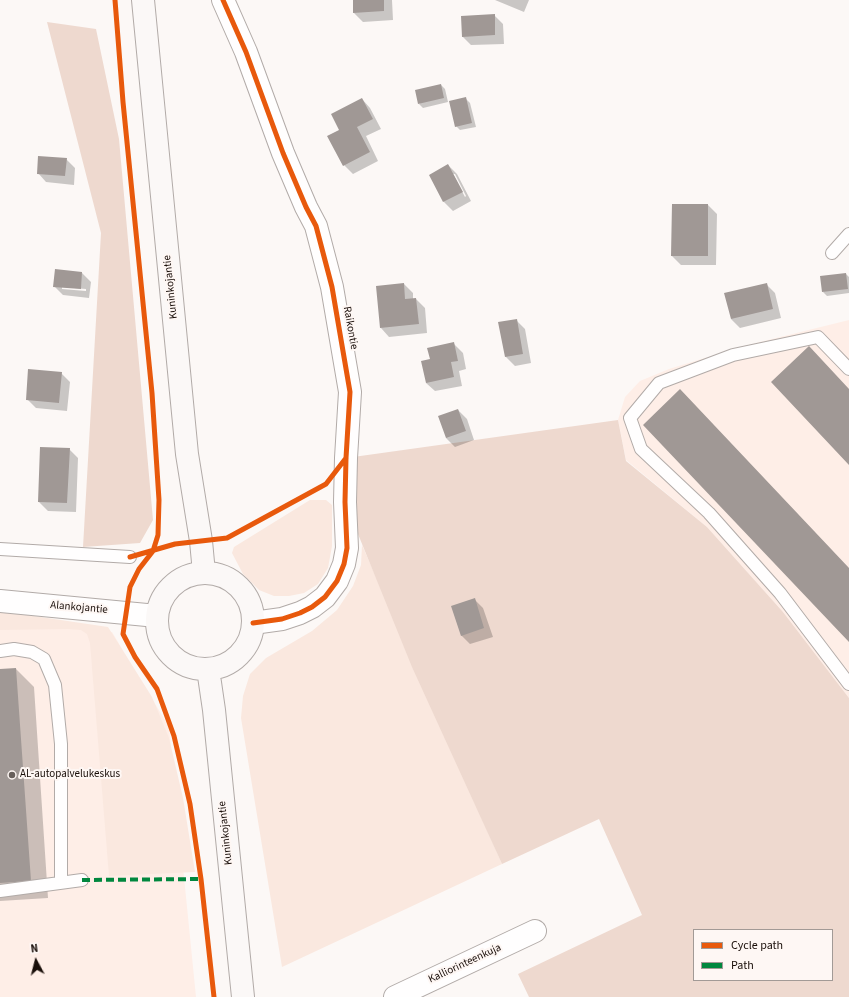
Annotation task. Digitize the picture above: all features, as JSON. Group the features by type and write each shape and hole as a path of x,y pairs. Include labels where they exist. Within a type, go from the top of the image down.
{"main road":[{"name":"Kuninkojantie","path":"143,0 187,454 201,541 204,573"},
{"path":"204,573 220,575 234,582 245,594 252,608 253,623 250,637 244,649 234,659 222,666 208,669 192,667 177,660 165,648 158,633 157,616 161,602 168,591 178,581 190,575 204,573"},
{"name":"Kuninkojantie","path":"208,669 216,725 243,997"}],"street":[{"name":"Raikontie","path":"223,0 246,52 283,153 306,207 316,226 332,287 350,392 345,502 347,548 344,564 337,581 325,597 312,607 282,619 253,623"},
{"name":"Alankojantie","path":"0,601 157,616"},
{"name":"Kalliorinteenkuja","path":"395,997 535,931"}],"lane":[{"path":"832,253 849,234"},
{"path":"849,369 818,337 732,355 659,383 630,418 641,449 709,513 780,593 849,684"},
{"path":"0,548 130,557"},
{"path":"0,650 14,649 32,652 44,659 55,685 61,744 61,883"},
{"path":"0,891 82,880"}],"shaded area":[{"path":"47,22 96,29 119,139 153,520 140,543 83,547 101,233"},
{"path":"849,320 849,698 783,612 707,527 626,460 618,420 625,397 640,381 669,369 744,346"},
{"path":"618,420 626,461 707,527 783,612 849,698 849,997 529,997 518,974 642,915 599,819 502,864 412,667 345,502 346,458"},
{"path":"310,500 326,500 332,505 332,546 328,568 318,584 304,593 289,596 274,596 259,590 243,574 232,553 234,547"},
{"path":"362,545 502,864 282,967 241,718 243,696 250,674 266,658 312,631 337,610 353,586 361,565"},
{"path":"0,611 108,627 152,697 169,738 183,798 195,872 109,876 90,643 87,634 81,630 68,629 0,630"},
{"path":"0,621 112,632 169,727 196,997 0,997"}],"building":[{"path":"353,0 384,0 384,11 353,13"},
{"path":"495,14 495,35 462,37 461,16"},
{"path":"441,84 444,98 418,104 415,90"},
{"path":"466,97 472,123 455,127 449,101"},
{"path":"362,98 373,119 357,127 370,152 343,166 327,136 339,130 331,114"},
{"path":"38,156 67,158 65,176 37,174"},
{"path":"448,164 463,192 443,202 429,175"},
{"path":"672,204 708,204 708,256 671,256"},
{"path":"55,269 82,272 81,289 53,287"},
{"path":"846,273 848,289 822,292 820,276"},
{"path":"404,283 405,299 416,298 419,324 380,328 376,286"},
{"path":"767,283 773,309 731,319 724,293"},
{"path":"517,319 523,354 505,357 498,322"},
{"path":"454,342 458,361 451,362 454,377 426,383 421,361 430,359 427,348"},
{"path":"809,346 849,389 849,465 771,382"},
{"path":"28,369 62,372 59,403 26,400"},
{"path":"680,389 849,568 849,642 643,425"},
{"path":"458,409 466,431 446,438 438,416"},
{"path":"40,447 70,448 67,503 38,502"},
{"path":"475,598 484,628 461,636 451,606"},
{"name":"AL-autopalvelukeskus","path":"16,668 31,881 0,883 0,669"}],"marked path":[{"path":"82,880 201,879"}],"cycle path":[{"path":"115,0 123,102 152,393 159,500 158,535 153,551 139,569 130,587 123,634 135,657 157,689 174,736 190,804 201,879 214,997"},
{"path":"223,0 246,52 283,153 306,207 316,226 332,287 350,392 345,502 347,548 344,564 337,581 325,597 312,607 282,619 253,623"},
{"path":"130,557 175,544 227,538 326,484 346,458"}],"place":[{"name":"AL-autopalvelukeskus","path":"12,775"}]}
